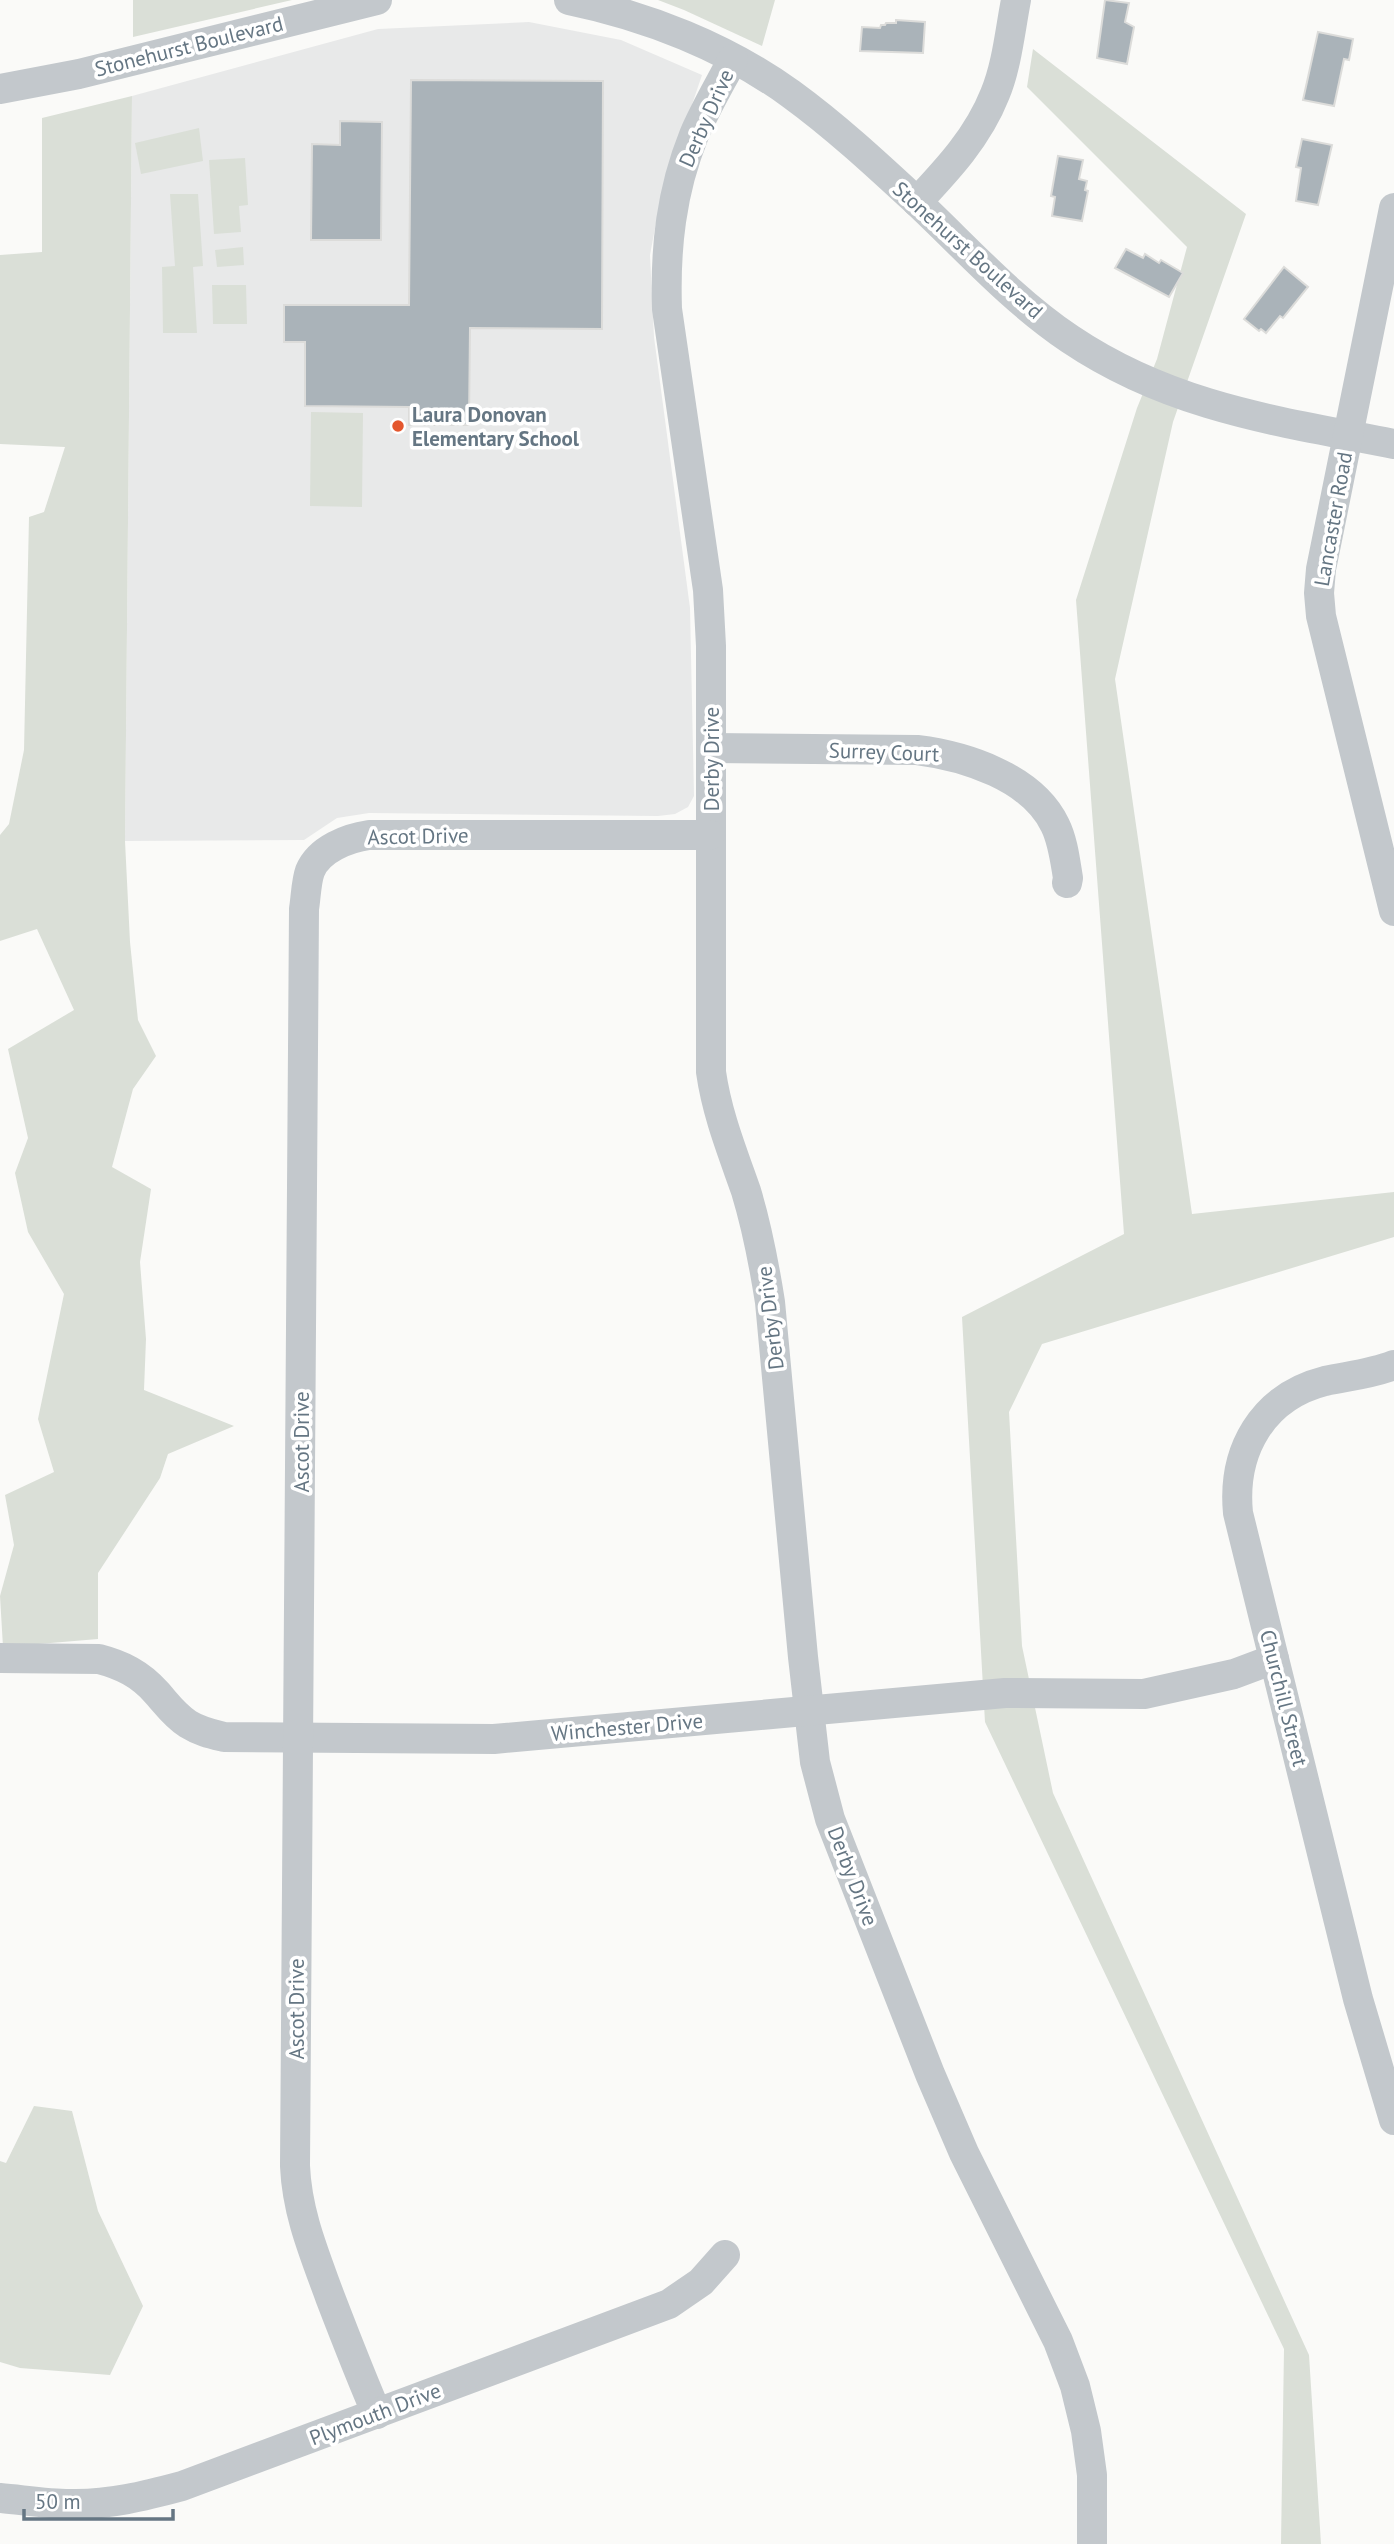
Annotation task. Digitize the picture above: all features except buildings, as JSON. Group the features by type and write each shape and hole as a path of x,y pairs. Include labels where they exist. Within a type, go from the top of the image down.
{"street":[{"name":"Stonehurst Boulevard","path":"0,89 79,74 377,0"},
{"name":"Stonehurst Boulevard","path":"569,0 598,6 677,31 733,59 799,100 917,202 1020,300 1068,338 1104,360 1183,397 1224,409 1394,444"},
{"path":"917,202 953,164 980,125 1002,74 1017,0"},
{"name":"Derby Drive","path":"733,59 695,135 679,177 669,221 666,263 667,309 708,590 711,646 710,1072 720,1120 746,1193 758,1238 770,1302 815,1762 830,1819 925,2061 964,2153 1058,2341 1075,2386 1086,2431 1092,2475 1092,2544"},
{"name":"Lancaster Road","path":"1394,208 1321,569 1321,616 1394,911"},
{"name":"Surrey Court","path":"711,748 917,750 945,753 972,761 1013,782 1046,810 1060,837 1067,883"},
{"name":"Ascot Drive","path":"377,2414 359,2374 305,2229 296,2190 304,909 310,870 317,858 342,842 369,835 710,835"},
{"name":"Churchill Street","path":"1394,1365 1307,1387 1285,1399 1269,1413 1252,1435 1242,1454 1236,1492 1238,1513 1274,1659 1384,2056 1394,2120"},
{"name":"Winchester Drive","path":"0,1658 99,1659 115,1663 146,1681 171,1710 187,1723 202,1731 224,1737 494,1739 1005,1693 1144,1694 1234,1674 1274,1659"},
{"name":"Plymouth Drive","path":"0,2498 70,2504 138,2498 182,2486 669,2304 701,2282 725,2255"}],"shaded area":[{"path":"133,0 292,0 133,37"},
{"path":"658,0 775,0 762,46"},
{"name":"Laura Donovan Elementary School","path":"529,22 621,40 702,75 661,196 650,255 654,337 690,608 694,796 688,807 675,814 658,816 369,813 337,818 304,840 125,841 132,96 378,29"},
{"path":"1033,49 1246,214 1173,422 1115,679 1192,1214 1394,1192 1394,1237 1042,1344 1009,1412 1022,1646 1053,1793 1309,2355 1321,2544 1281,2544 1284,2349 985,1722 962,1317 1124,1234 1076,600 1137,408 1157,359 1187,247 1027,87"},
{"path":"132,96 125,841 130,942 138,1020 156,1056 133,1089 112,1167 151,1189 140,1262 146,1339 144,1390 234,1426 168,1454 160,1478 98,1573 98,1639 3,1647 0,1596 14,1545 5,1495 54,1472 38,1419 64,1294 28,1232 15,1173 28,1138 8,1049 74,1010 37,929 0,941 0,835 9,824 24,750 29,517 44,512 65,447 0,444 0,255 42,252 42,118"},
{"path":"199,128 203,161 141,174 135,143"},
{"path":"245,158 248,205 239,206 241,232 214,234 209,160"},
{"path":"170,194 198,194 203,266 193,267 197,333 163,333 162,267 175,266"},
{"path":"243,247 244,265 217,267 215,250"},
{"path":"212,285 246,285 247,324 213,324"},
{"path":"311,412 363,413 362,507 310,506"},
{"path":"34,2106 72,2111 98,2211 143,2306 110,2375 20,2368 0,2362 0,2161 6,2163"}],"place":[{"name":"Laura Donovan Elementary School","path":"398,426"}]}
